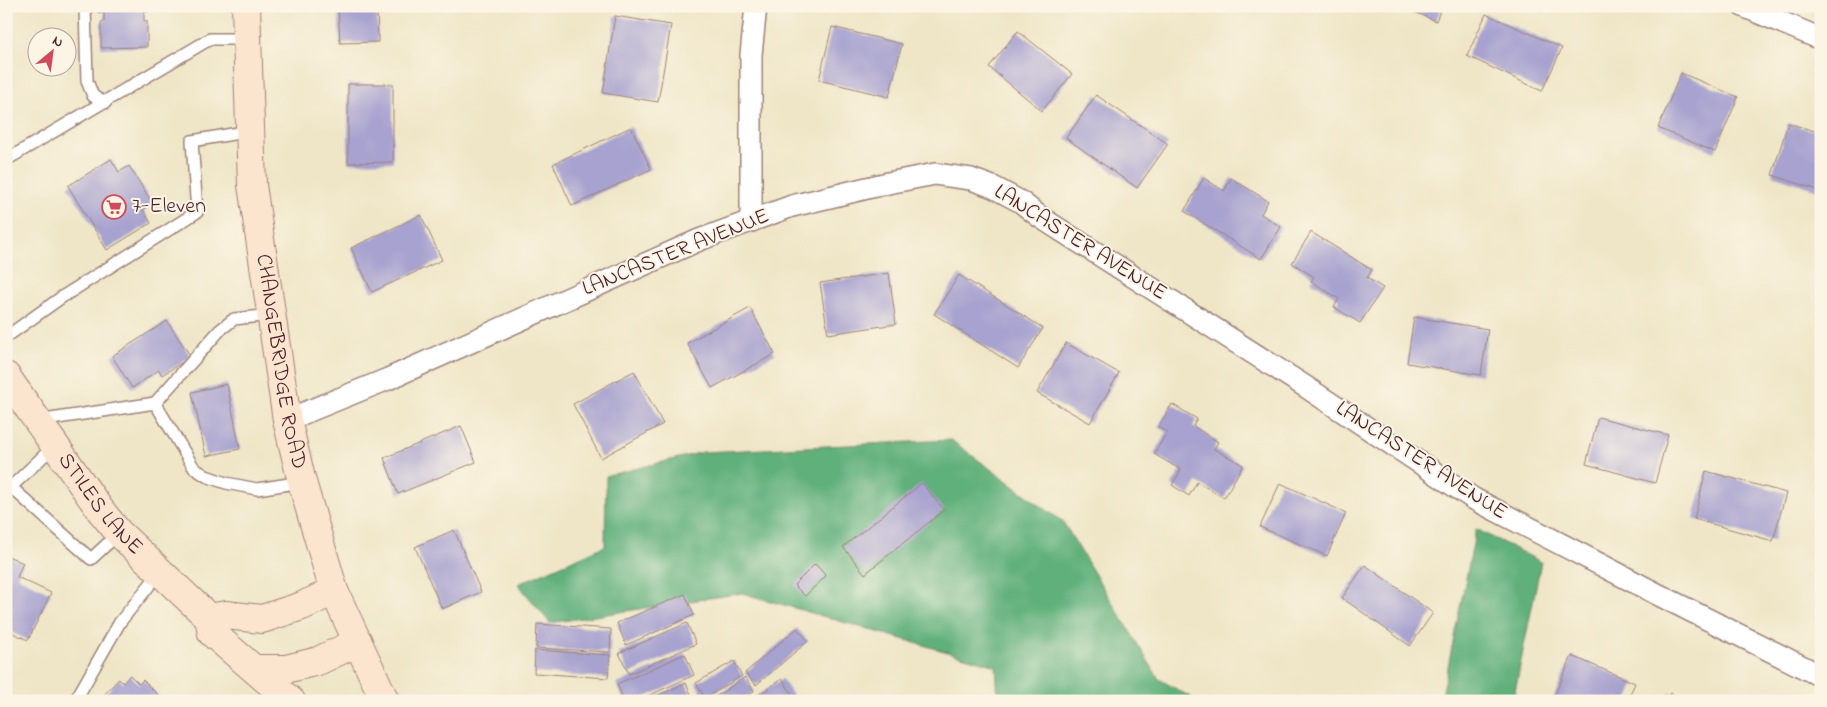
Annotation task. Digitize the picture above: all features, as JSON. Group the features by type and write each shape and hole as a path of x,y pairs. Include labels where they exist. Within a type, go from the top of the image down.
{"main road":[{"name":"CHANGEBRIDGE ROAD","path":"246,6 252,185 287,420 302,482 334,591 385,701"},
{"name":"STILES LANE","path":"6,376 101,511 120,533 209,618 212,633 291,701"},
{"path":"209,618 226,615 262,619 302,606 334,591"},
{"path":"255,669 286,669 318,661 358,642"}],"street":[{"path":"751,221 751,55 756,6"},
{"path":"1744,6 1821,39"},
{"name":"LANCASTER AVENUE","path":"287,420 396,375 699,240 792,206 935,174 971,179 993,187 1021,202 1048,223 1306,387 1474,499 1821,676"}],"lane":[{"path":"85,6 87,81 93,96 105,103"},
{"path":"6,160 210,39 247,39"},
{"path":"6,337 62,297 197,212 192,141 251,131"},
{"path":"36,421 155,403 220,330 234,319 271,314"},
{"path":"155,403 194,468 206,476 226,483 257,489 302,482"},
{"path":"54,446 11,487 91,559 120,533"},
{"path":"75,701 120,622 160,572"}],"green space":[{"path":"951,440 1063,522 1159,679 1197,701 998,701 996,666 742,593 550,623 518,584 605,546 606,476 703,452"},
{"path":"1476,529 1541,562 1513,701 1441,701"}],"building":[{"path":"98,6 148,6 148,11 144,11 144,21 147,21 147,47 101,48 101,22 104,22 104,12 98,12"},
{"path":"338,6 377,6 378,42 340,43"},
{"path":"1400,6 1442,6 1436,21"},
{"path":"1486,14 1562,48 1542,91 1467,56"},
{"path":"615,16 671,25 658,102 603,93"},
{"path":"832,27 902,44 889,97 819,80"},
{"path":"1018,31 1072,74 1042,111 989,67"},
{"path":"1681,73 1738,97 1715,152 1658,128"},
{"path":"348,84 393,84 393,162 348,163"},
{"path":"1096,95 1168,144 1137,188 1066,138"},
{"path":"1788,123 1821,133 1821,191 1772,175"},
{"path":"631,127 651,169 572,206 553,164"},
{"name":"7-Eleven","path":"111,159 119,172 129,166 153,204 143,210 151,223 107,250 68,186"},
{"path":"1204,178 1224,191 1231,178 1268,201 1261,214 1281,227 1261,259 1184,211"},
{"path":"421,215 442,260 372,292 351,248"},
{"path":"1311,232 1372,270 1367,278 1383,288 1360,323 1334,307 1339,299 1311,281 1314,277 1292,263"},
{"path":"889,273 896,324 828,334 820,283"},
{"path":"959,275 1043,328 1018,368 934,314"},
{"path":"750,308 775,354 712,388 687,343"},
{"path":"1414,317 1488,329 1481,375 1407,363"},
{"path":"167,321 191,357 162,375 159,370 132,388 112,356"},
{"path":"1066,343 1119,373 1090,423 1037,393"},
{"path":"634,371 663,424 601,458 573,404"},
{"path":"227,384 240,449 206,456 192,392"},
{"path":"1172,404 1197,419 1193,426 1218,442 1214,449 1243,465 1224,498 1197,482 1189,496 1172,485 1181,470 1154,454 1167,432 1158,427"},
{"path":"1598,417 1668,435 1655,483 1586,464"},
{"path":"461,426 476,462 398,494 384,458"},
{"path":"1706,471 1786,493 1773,541 1694,519"},
{"path":"922,483 944,510 865,574 843,547"},
{"path":"1280,483 1346,513 1327,556 1260,527"},
{"path":"454,530 481,592 442,609 415,547"},
{"path":"6,555 23,563 17,577 51,593 28,640 6,630"},
{"path":"815,564 826,576 805,596 794,585"},
{"path":"1365,565 1433,613 1410,646 1342,598"},
{"path":"685,594 694,615 626,645 617,623"},
{"path":"687,623 696,644 629,674 619,653"},
{"path":"537,624 611,629 610,652 536,648"},
{"path":"797,628 808,641 756,685 745,673"},
{"path":"535,650 610,655 608,678 534,673"},
{"path":"685,654 694,675 637,701 624,701 617,684"},
{"path":"1572,656 1635,683 1627,701 1552,701"},
{"path":"734,661 742,676 705,698 696,683"},
{"path":"130,675 139,684 143,680 164,701 98,701 119,679 123,683"},
{"path":"745,677 754,691 740,701 709,701"},
{"path":"782,679 795,698 790,701 749,701"},
{"path":"686,683 694,701 645,701"},
{"path":"1670,693 1684,701 1666,701"}],"place":[{"name":"7-Eleven","path":"114,207"}]}
